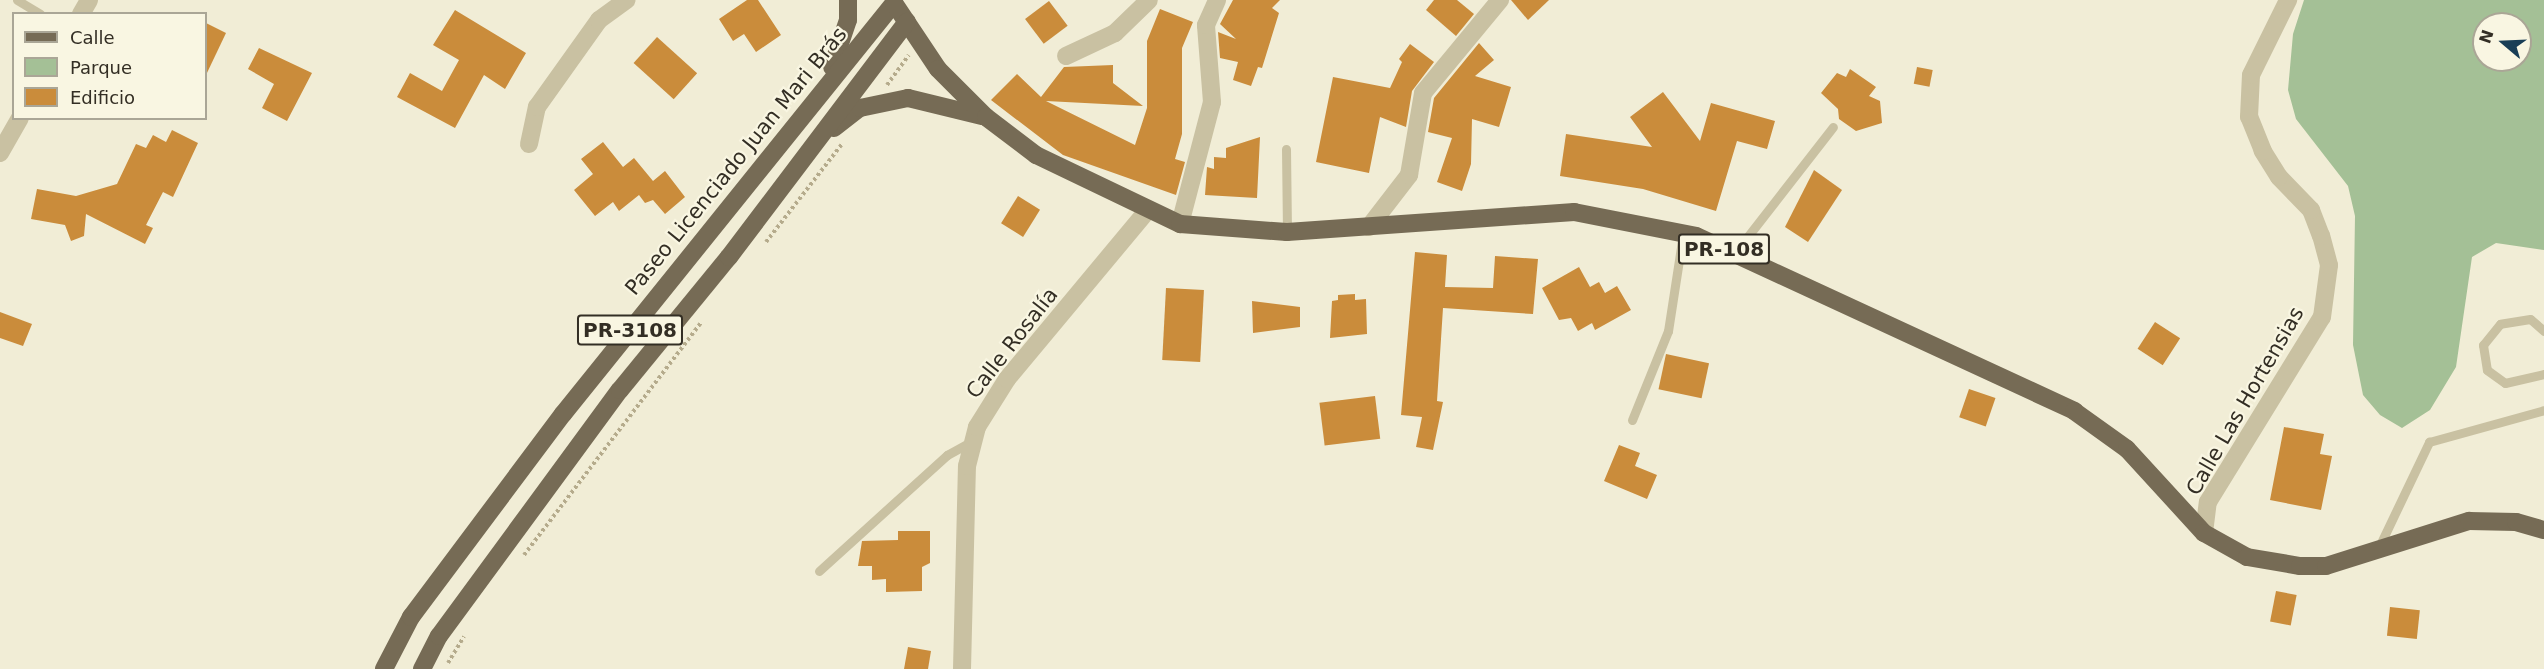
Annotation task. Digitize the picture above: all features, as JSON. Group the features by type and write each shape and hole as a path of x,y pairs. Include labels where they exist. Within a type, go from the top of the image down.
{"main road":[{"path":"821,92 841,47 848,0"},
{"name":"Paseo Licenciado Juan Mari Brás","path":"384,669 411,617 563,414 894,3"},
{"name":"PR-108","path":"894,3 919,41 958,92 986,117 1036,155 1180,224 1287,232 1574,212 1683,234 1734,254 2074,411 2127,449 2204,533 2247,557 2300,566 2326,566 2469,521 2516,522 2544,530"},
{"name":"PR-3108","path":"422,669 439,636 620,390 820,138 907,22"},
{"path":"820,138 873,104 908,98 986,117"}],"street":[{"path":"529,144 537,107 599,20 627,0"},
{"path":"1066,56 1115,33 1149,0"},
{"path":"1180,224 1212,102 1206,25 1217,0"},
{"path":"1369,227 1409,175 1423,93 1500,0"},
{"name":"Calle Las Hortensias","path":"2204,533 2208,502 2322,317 2329,265 2321,236 2311,210 2279,177 2263,152 2249,117 2251,75 2288,0"},
{"path":"0,153 19,120"},
{"name":"Calle Rosalía","path":"962,669 967,466 972,441 1007,380 1148,210"}],"lane":[{"path":"17,0 37,12"},
{"path":"1734,254 1833,128"},
{"path":"1286,149 1287,232"},
{"path":"1632,420 1668,331 1683,234"},
{"path":"2544,331 2530,319 2500,324 2483,345 2487,370 2505,383 2544,374"},
{"path":"2377,551 2429,442 2544,410"},
{"path":"819,571 947,455 972,441"}],"path":[{"path":"873,104 919,41"},
{"path":"761,248 845,141"},
{"path":"520,560 709,313"},
{"path":"444,669 470,628"}],"green space":[{"path":"2304,0 2544,0 2544,250 2496,243 2472,257 2456,367 2430,410 2402,428 2380,415 2363,395 2353,345 2355,216 2348,186 2296,119 2288,90 2293,34"}],"building":[{"path":"747,0 758,0 781,35 756,52 744,34 733,41 719,19"},
{"path":"1233,0 1280,0 1272,8 1279,13 1262,68 1258,67 1251,86 1233,80 1238,62 1220,58 1218,32 1236,39 1220,24"},
{"path":"1434,0 1457,0 1474,14 1456,36 1426,10"},
{"path":"1511,0 1549,0 1528,20"},
{"path":"1049,1 1068,26 1044,44 1025,19"},
{"path":"1160,9 1193,22 1182,48 1182,134 1175,159 1185,162 1176,195 1063,155 991,100 1017,74 1041,97 1064,67 1113,65 1113,83 1143,106 1046,101 1135,145 1147,108 1147,41"},
{"path":"455,10 526,53 505,89 484,75 455,128 397,97 410,73 442,91 459,60 433,45"},
{"path":"207,24 226,33 207,73"},
{"path":"657,37 697,73 674,99 634,63"},
{"path":"1479,43 1494,60 1475,76 1511,87 1499,127 1472,119 1471,164 1462,191 1437,182 1452,138 1428,132 1434,98"},
{"path":"1410,44 1434,62 1412,91 1406,127 1380,117 1369,173 1316,162 1333,77 1390,88 1402,62 1399,59"},
{"path":"259,48 312,73 287,121 262,108 274,84 248,69"},
{"path":"1917,67 1933,70 1929,87 1914,84"},
{"path":"1850,69 1876,87 1869,96 1880,101 1882,123 1856,131 1839,119 1838,109 1821,93 1837,73 1846,77"},
{"path":"1663,92 1700,141 1711,103 1775,121 1767,149 1737,141 1716,211 1643,189 1560,176 1566,134 1652,147 1630,117"},
{"path":"172,130 198,143 173,197 163,192 146,225 153,228 145,244 86,214 84,236 71,241 65,225 31,219 37,189 76,196 117,184 136,144 146,148 153,135 166,142"},
{"path":"1260,137 1257,198 1205,195 1207,167 1214,169 1214,157 1226,158 1226,148"},
{"path":"603,142 623,167 634,158 653,181 665,171 685,197 665,214 653,200 645,203 639,195 619,211 613,202 595,216 574,190 593,174 581,159"},
{"path":"1814,170 1842,190 1808,242 1785,227"},
{"path":"1018,196 1040,210 1023,237 1001,223"},
{"path":"1415,252 1447,255 1445,287 1493,288 1495,256 1538,259 1533,314 1443,308 1437,401 1443,402 1433,450 1416,447 1422,417 1401,415"},
{"path":"1579,267 1590,287 1599,282 1605,293 1617,286 1631,310 1595,330 1592,323 1578,331 1571,318 1559,320 1542,288"},
{"path":"1166,288 1204,290 1200,362 1162,360"},
{"path":"1355,294 1355,300 1366,299 1367,334 1330,338 1332,301 1338,300 1338,295"},
{"path":"1252,301 1300,307 1300,327 1253,333"},
{"path":"0,312 32,324 23,346 0,338"},
{"path":"2155,322 2180,338 2163,365 2138,349"},
{"path":"1666,354 1709,363 1702,398 1659,389"},
{"path":"1969,389 1995,398 1986,426 1959,417"},
{"path":"1375,396 1380,439 1325,446 1319,403"},
{"path":"2284,427 2324,434 2320,454 2332,456 2321,510 2270,500"},
{"path":"1619,445 1640,453 1635,466 1657,475 1647,499 1604,481"},
{"path":"898,531 930,531 930,563 922,567 922,591 886,592 886,579 872,580 872,566 858,566 862,541 898,540"},
{"path":"2276,591 2297,595 2291,625 2270,621"},
{"path":"2390,607 2420,610 2417,639 2387,636"},
{"path":"908,647 931,651 928,669 904,669"}]}
